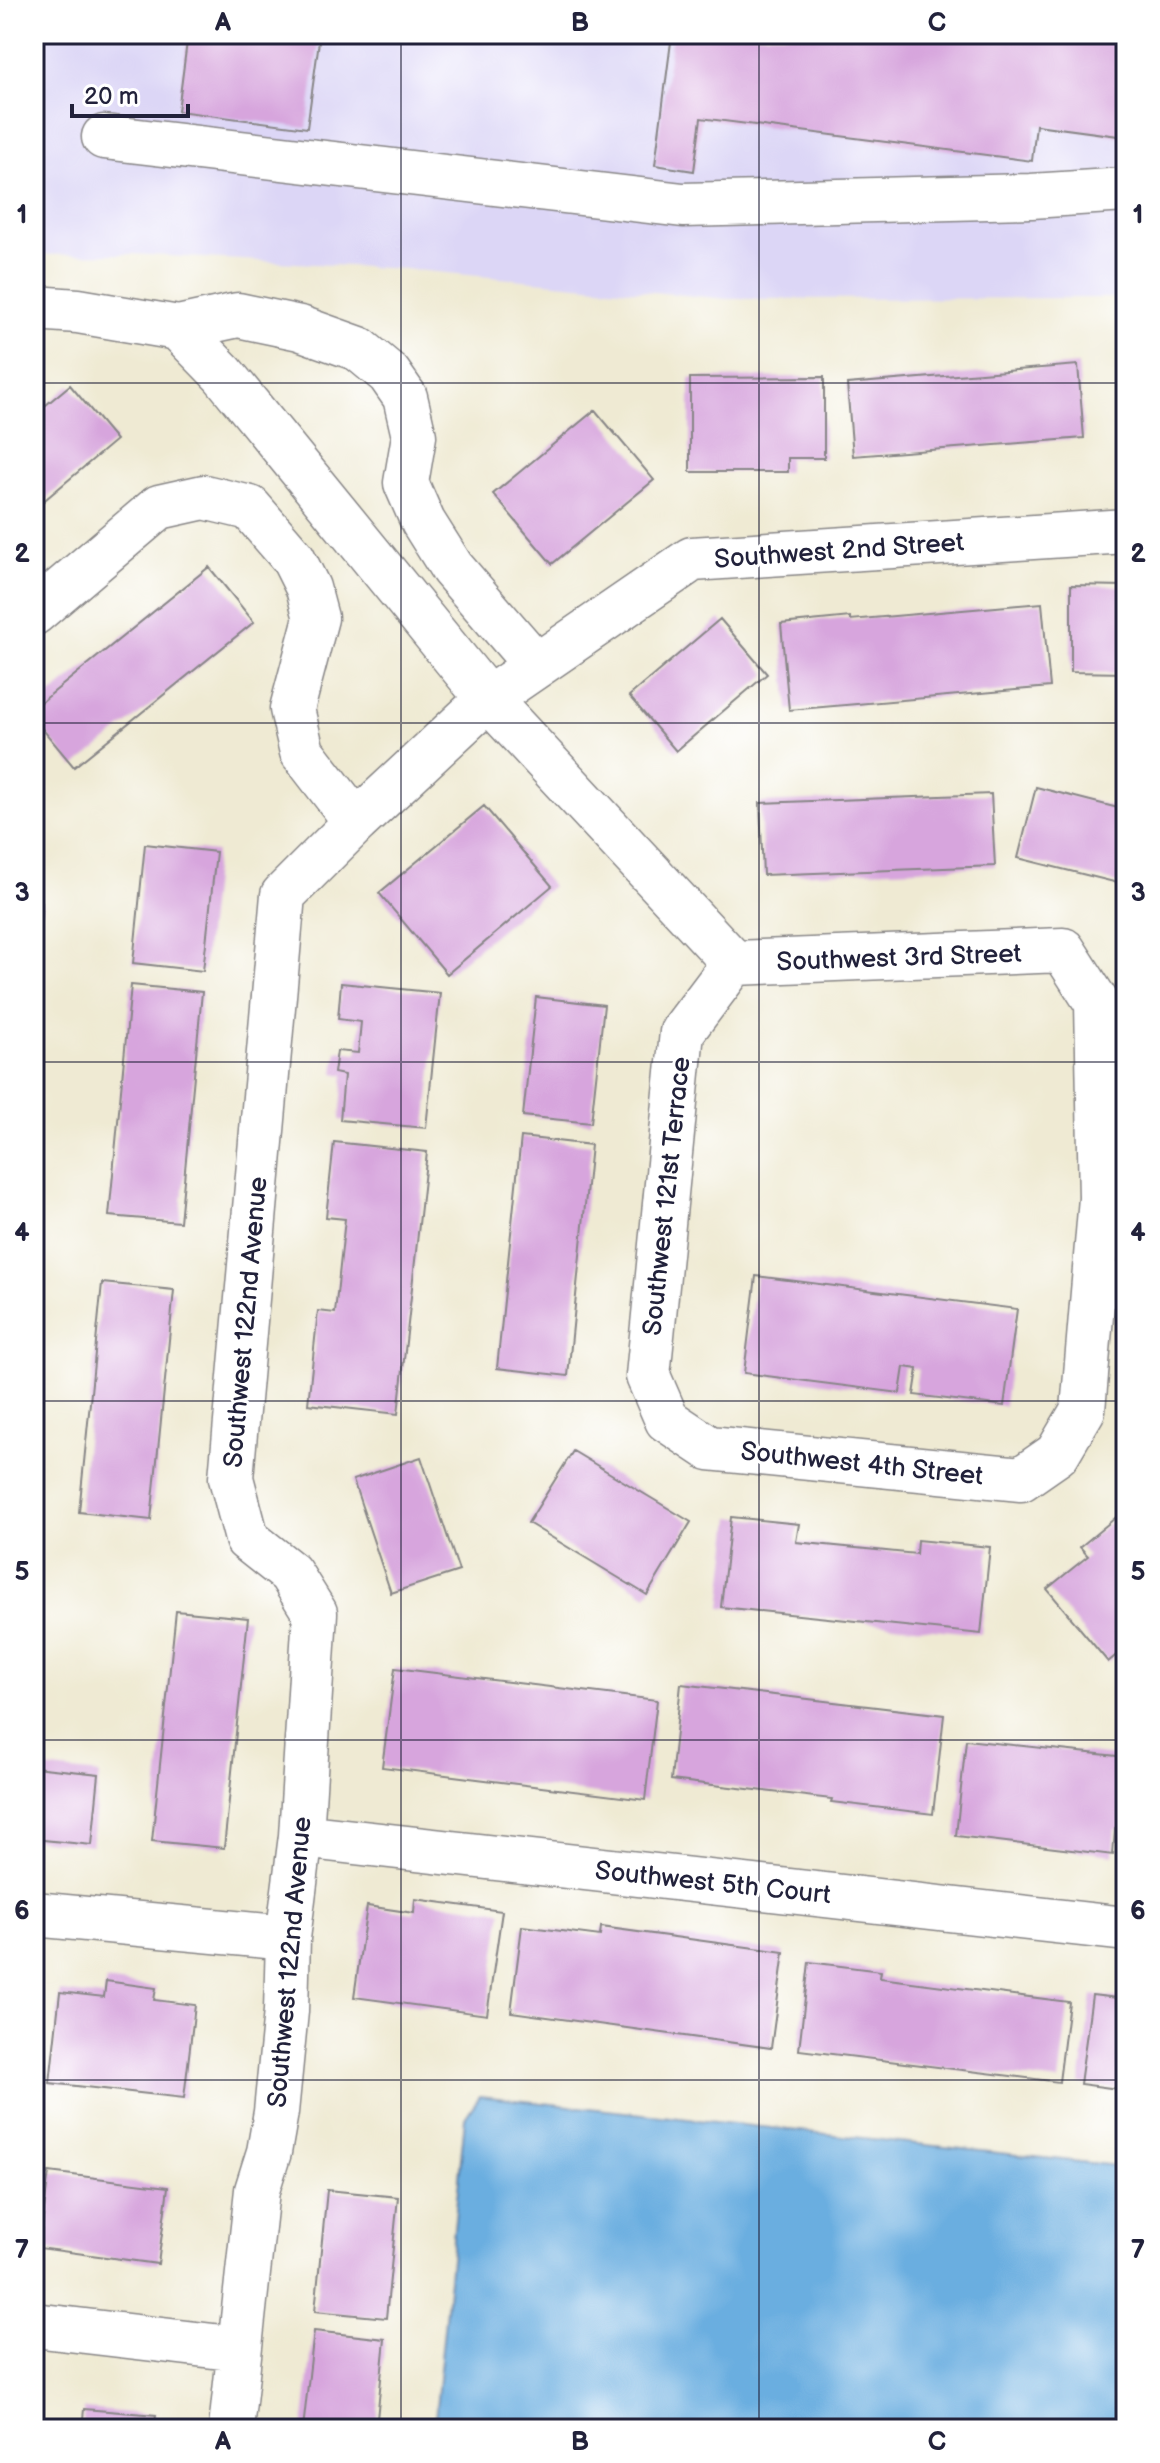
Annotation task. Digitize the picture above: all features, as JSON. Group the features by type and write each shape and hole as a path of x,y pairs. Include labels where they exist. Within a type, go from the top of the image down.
{"street":[{"path":"104,137 683,205 1031,196 1126,190"},
{"path":"34,308 78,311 178,328 238,315 300,328 359,349 389,374 405,397 414,436 406,483 423,522 452,568 536,665"},
{"path":"178,328 223,374 488,699 734,963"},
{"path":"34,613 159,507 204,497 250,508 293,558 308,588 316,618 292,709 302,752 356,822"},
{"name":"Southwest 2nd Street","path":"488,699 692,559 1126,531"},
{"name":"Southwest 122nd Avenue","path":"231,2429 257,2190 269,2152 276,2112 286,2011 288,1938 301,1836 315,1613 290,1573 247,1539 231,1478 283,895 488,699"},
{"name":"Southwest 3rd Street","path":"734,963 1063,950 1097,1003 1101,1198 1083,1410 1057,1454"},
{"name":"Southwest 121st Terrace","path":"667,1420 648,1376 682,1032 734,963"},
{"name":"Southwest 4th Street","path":"667,1420 709,1448 1021,1479 1057,1454"},
{"name":"Southwest 5th Court","path":"301,1836 1126,1929"},
{"path":"34,1914 288,1938"},
{"path":"34,2325 239,2349"}],"shaded area":[{"path":"34,34 1126,34 1126,298 727,299 404,269 132,254 34,255"}],"water":[{"path":"480,2096 1126,2167 1126,2429 434,2429 465,2118"}],"building":[{"path":"188,34 320,34 307,128 178,111"},
{"path":"672,34 1126,34 1126,137 1036,125 1032,161 701,118 694,171 655,165"},
{"path":"1078,365 1084,438 853,456 847,384"},
{"path":"824,377 824,458 788,458 788,472 690,472 690,378"},
{"path":"70,385 116,440 34,509 34,415"},
{"path":"595,410 654,480 552,564 493,494"},
{"path":"209,567 254,622 74,767 34,719 34,708"},
{"path":"1071,585 1126,586 1126,673 1071,672"},
{"path":"1042,603 1050,687 789,710 781,624"},
{"path":"720,619 767,674 676,751 629,696"},
{"path":"1036,787 1126,810 1126,885 1018,858"},
{"path":"991,794 995,866 763,875 760,803"},
{"path":"484,806 552,886 447,974 379,893"},
{"path":"145,844 216,852 203,971 133,963"},
{"path":"34,902 42,903 36,962 34,962"},
{"path":"341,983 440,993 426,1128 340,1120 344,1075 334,1073 337,1051 358,1053 361,1022 338,1019"},
{"path":"131,985 202,992 180,1222 109,1216"},
{"path":"536,997 604,1005 591,1123 523,1116"},
{"path":"521,1137 591,1145 568,1376 497,1368"},
{"path":"334,1142 427,1152 398,1414 308,1404 318,1311 335,1313 345,1219 326,1217"},
{"path":"756,1276 1017,1309 1004,1406 914,1395 918,1369 904,1367 900,1393 744,1373"},
{"path":"102,1283 174,1290 151,1520 79,1512"},
{"path":"573,1451 691,1522 647,1595 528,1523"},
{"path":"421,1457 459,1571 391,1593 353,1480"},
{"path":"1126,1509 1126,1647 1108,1662 1047,1589 1088,1556 1080,1547"},
{"path":"731,1517 799,1524 796,1542 916,1554 917,1540 990,1547 981,1634 721,1607"},
{"path":"176,1611 248,1618 224,1848 152,1841"},
{"path":"395,1668 657,1700 645,1800 382,1767"},
{"path":"681,1684 944,1715 933,1814 671,1780"},
{"path":"966,1740 1126,1757 1126,1831 1115,1829 1113,1855 956,1836"},
{"path":"34,1767 99,1774 92,1845 34,1839"},
{"path":"415,1899 502,1911 487,2015 354,1997 367,1906 414,1913"},
{"path":"522,1926 600,1936 601,1927 784,1952 771,2048 511,2012"},
{"path":"809,1962 881,1971 880,1978 1069,2002 1059,2082 799,2050"},
{"path":"106,1981 156,1988 154,2000 195,2005 184,2098 50,2083 60,1992 104,1997"},
{"path":"1092,1995 1126,1999 1126,2090 1080,2084"},
{"path":"49,2172 168,2187 158,2264 39,2248"},
{"path":"327,2190 398,2197 386,2318 315,2311"},
{"path":"314,2331 385,2339 376,2429 303,2429"},
{"path":"84,2409 156,2415 154,2429 82,2429"}]}
